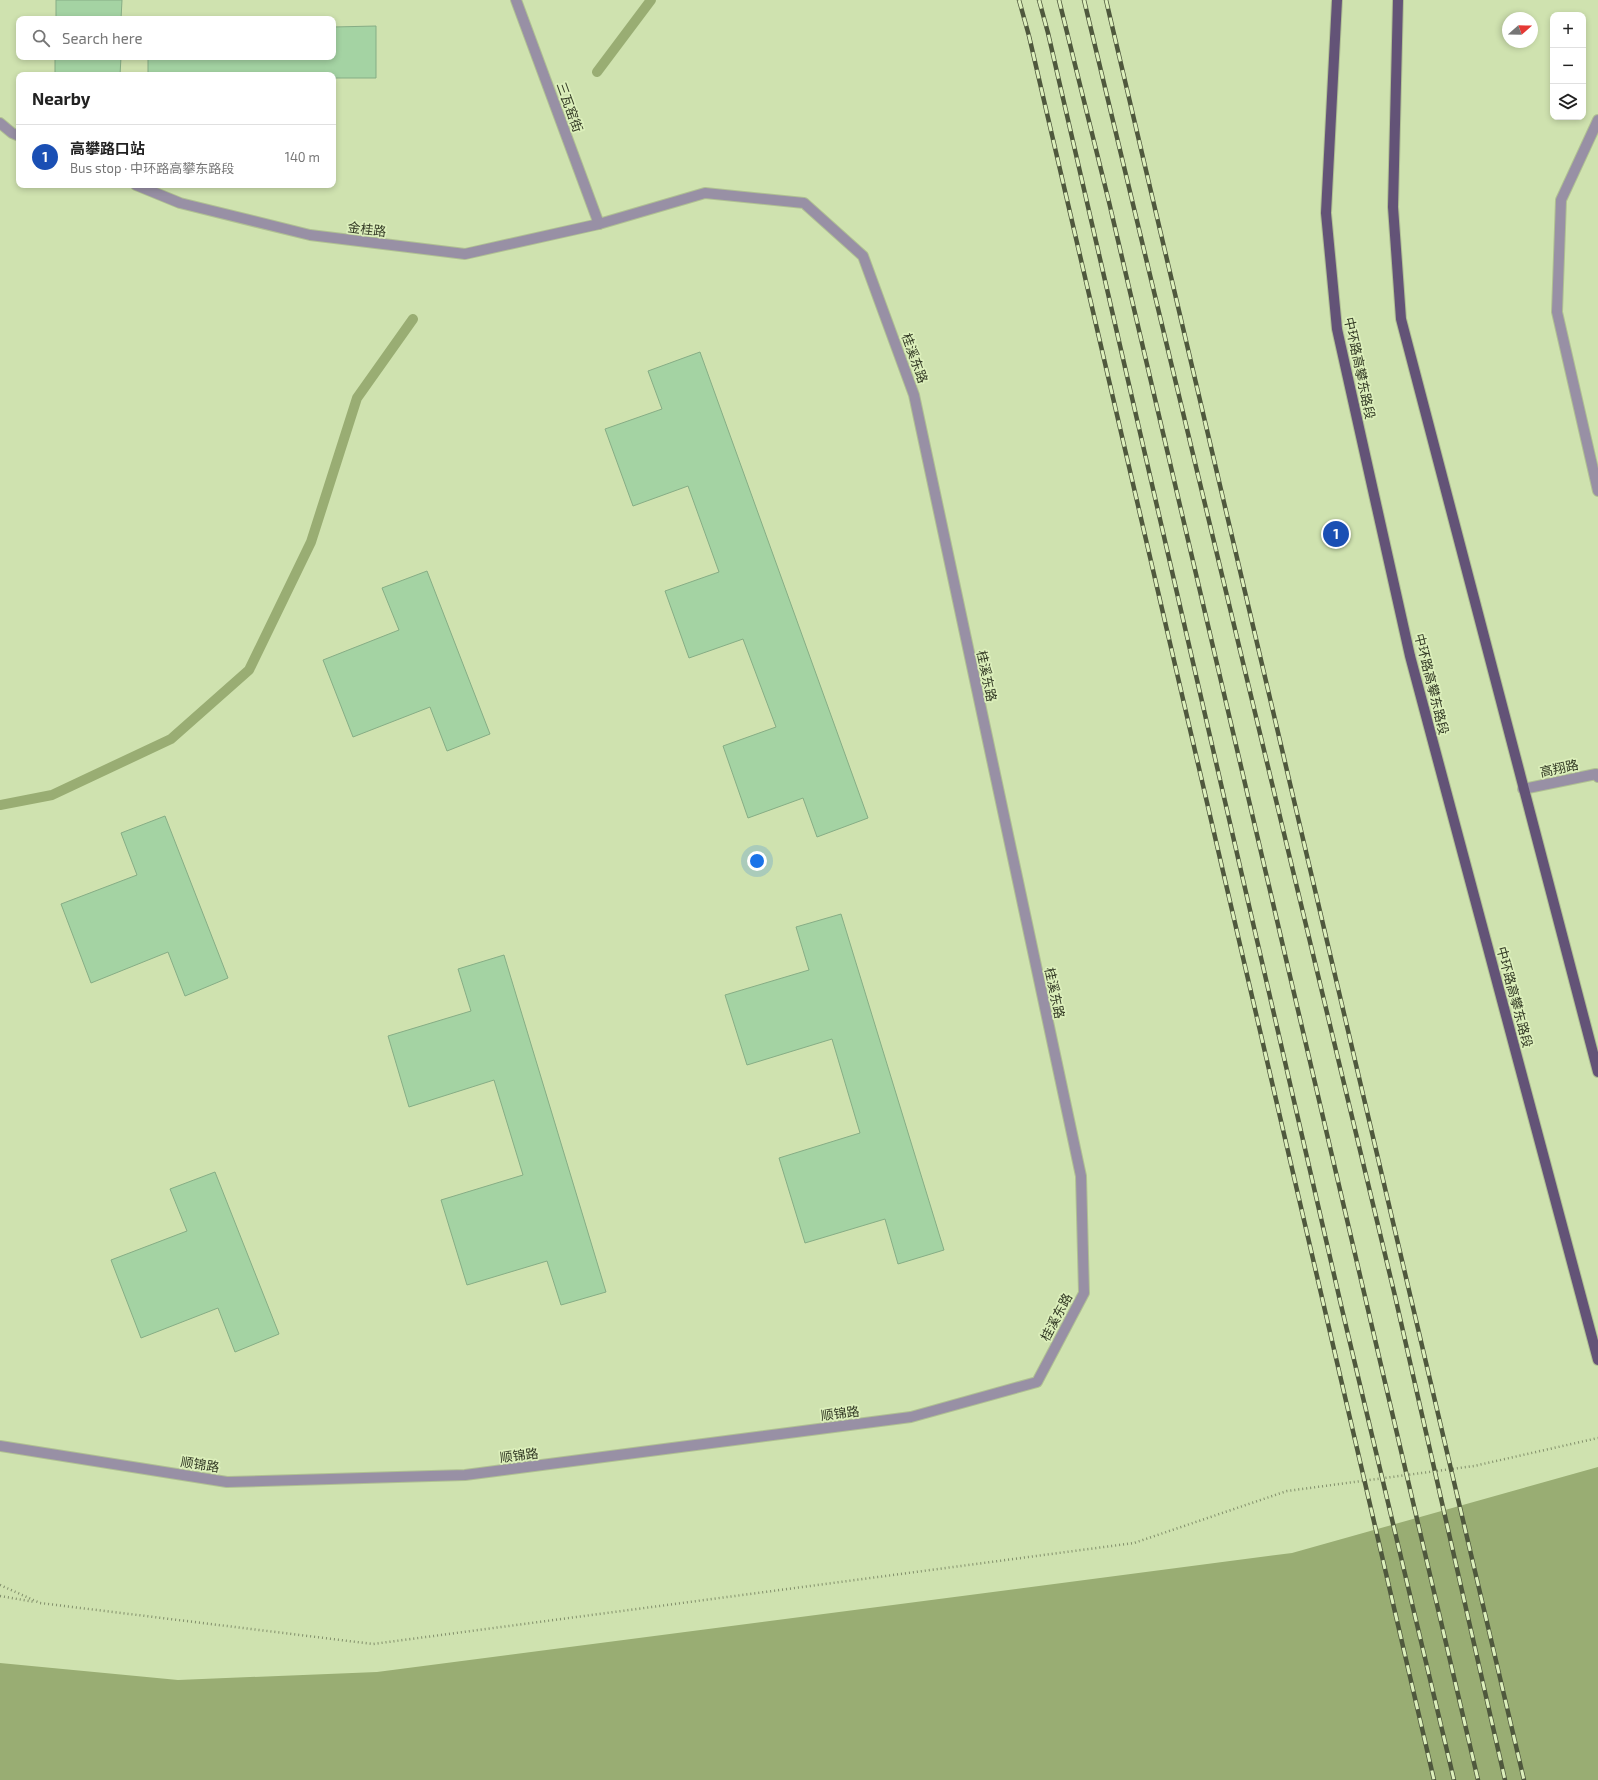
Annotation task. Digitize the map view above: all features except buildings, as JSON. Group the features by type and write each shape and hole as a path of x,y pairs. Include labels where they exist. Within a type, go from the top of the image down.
{"main road":[{"name":"中环路高攀东路段","path":"1337,0 1326,213 1337,329 1410,656 1598,1360"},
{"path":"1398,0 1392,206 1401,319 1598,1072"}],"street":[{"name":"三瓦窑街","path":"516,0 599,224"},
{"path":"1598,120 1560,200 1557,312 1598,491"},
{"path":"0,123 16,135"},
{"name":"金桂路","path":"143,188 180,203 310,235 465,254 599,224"},
{"name":"桂溪东路","path":"599,224 705,193 804,203 863,256 914,395 1081,1176 1084,1293 1037,1382"},
{"name":"高翔路","path":"1523,789 1596,774 1598,777"},
{"name":"顺锦路","path":"0,1446 227,1482 465,1475 911,1417 1037,1382"}],"path":[{"path":"0,1596 40,1603 373,1644 1134,1543 1288,1491 1474,1466 1598,1438"},
{"path":"0,1585 40,1603"}],"shaded area":[{"path":"1598,1467 1598,1780 0,1780 0,1663 178,1680 377,1672 1292,1553"}],"waterway":[{"path":"597,72 651,0"},
{"path":"0,805 52,795 171,739 249,670 311,542 357,398 413,319"}],"railway":[{"path":"1019,0 1029,36 1434,1780"},
{"path":"1039,0 1048,33 1341,1305 1454,1780"},
{"path":"1059,0 1109,202 1478,1780"},
{"path":"1084,0 1395,1296 1505,1780"},
{"path":"1106,0 1524,1780"}],"place":[{"name":"高攀路口站","path":"1336,534"}]}
